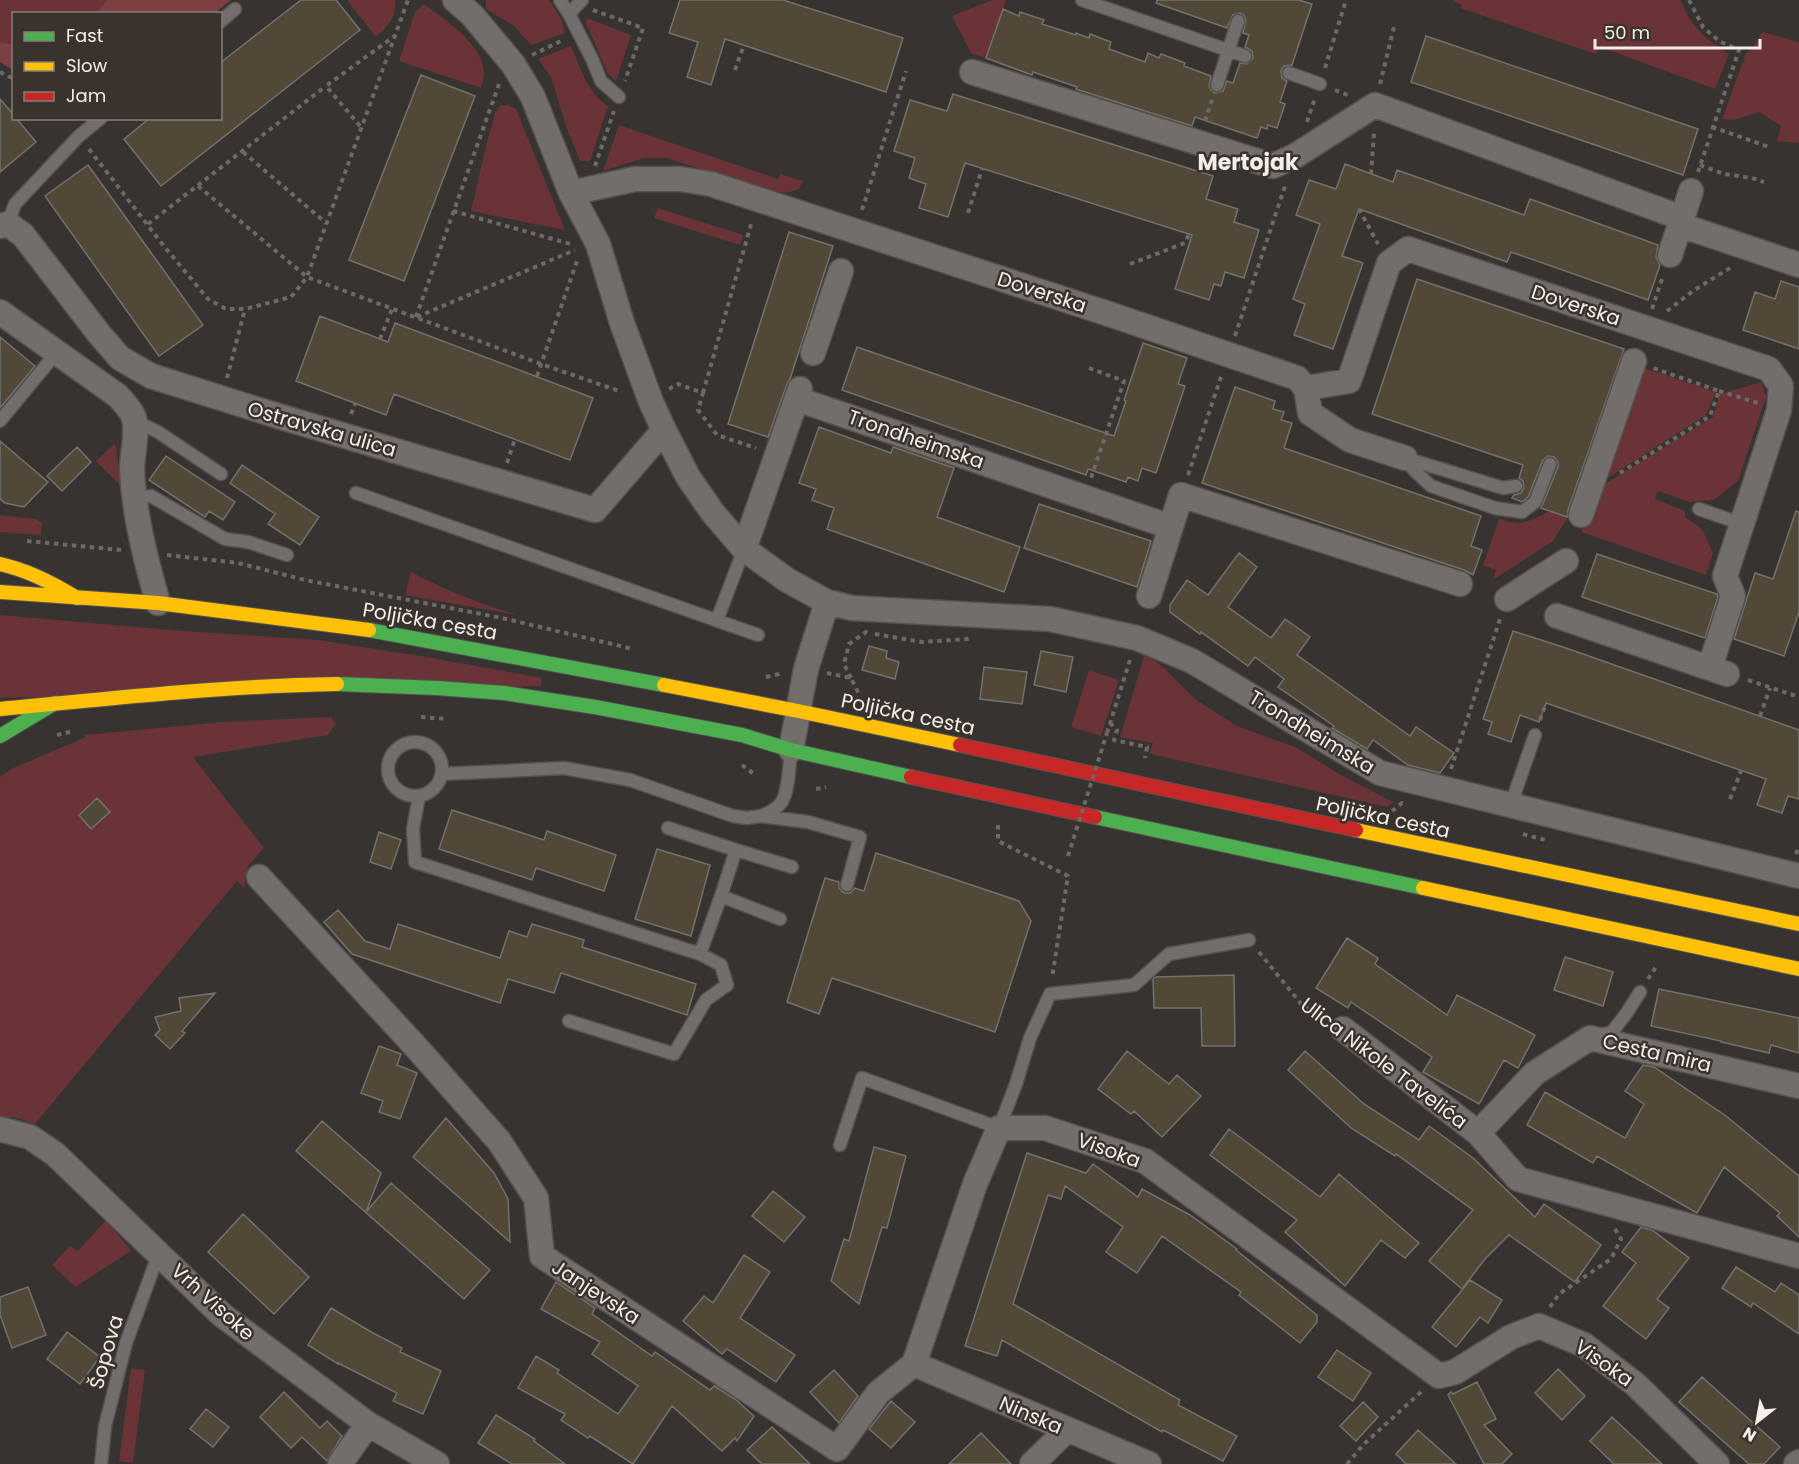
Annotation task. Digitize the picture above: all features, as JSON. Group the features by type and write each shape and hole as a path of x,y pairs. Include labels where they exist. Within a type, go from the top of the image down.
{"main road":[{"path":"0,564 18,567 45,578 77,598"},
{"name":"Poljička cesta","path":"0,592 158,603 384,632 798,711 1799,924"},
{"path":"0,709 171,692 285,685 357,684 504,693 595,707 742,735 791,750 1666,942 1799,969"},
{"path":"0,736 55,704"}],"street":[{"path":"457,0 513,64 533,97 571,193 598,244 622,323 651,402 688,477 706,504 744,549 787,580 827,602 806,669 791,750"},
{"path":"972,72 1273,166 1295,156 1375,105 1756,251 1799,265"},
{"name":"Doverska","path":"571,193 635,179 680,179 711,184 1229,354 1298,378 1306,388"},
{"path":"1670,255 1691,190"},
{"name":"Ostravska ulica","path":"4,225 23,235 120,358 151,376 222,399 595,510 664,430"},
{"name":"Doverska","path":"1389,263 1408,249 1769,369 1781,386 1779,410 1725,576 1733,596 1719,671 1557,616"},
{"path":"1389,263 1349,381 1306,388 1310,413 1350,440 1405,458"},
{"path":"813,353 841,271"},
{"path":"0,312 118,396 130,408 134,420 132,469 136,499 144,553 158,603"},
{"path":"1581,515 1634,361"},
{"name":"Trondheimska","path":"777,455 799,394 1171,527"},
{"path":"744,549 777,455"},
{"path":"1149,596 1181,495 1460,584"},
{"path":"1507,599 1566,561"},
{"name":"Trondheimska","path":"827,602 852,608 1050,620 1137,638 1192,661 1380,773 1799,876"},
{"name":"Janjevska","path":"259,877 416,1047 499,1141 536,1198 542,1256 837,1449 878,1393 914,1364"},
{"name":"Ulica Nikole Tavelića","path":"1344,1029 1478,1133 1518,1179 1799,1256"},
{"name":"Cesta mira","path":"1478,1133 1535,1073 1590,1038 1799,1086"},
{"path":"914,1364 975,1184 999,1128"},
{"name":"Visoka","path":"999,1128 1045,1128 1144,1161 1439,1376"},
{"name":"Vrh Visoke","path":"0,1129 30,1137 55,1154 222,1315 368,1424 438,1464"},
{"path":"1439,1376 1455,1372 1511,1337 1539,1326"},
{"name":"Visoka","path":"1539,1326 1584,1345 1635,1383 1717,1464"},
{"name":"Ninska","path":"914,1364 1138,1461"},
{"path":"340,1464 368,1424"},
{"path":"1032,1464 1067,1430"}],"lane":[{"path":"560,0 579,33 601,81 620,97"},
{"path":"1082,0 1245,56"},
{"path":"569,14 580,2"},
{"path":"222,20 236,9"},
{"path":"1217,85 1238,21"},
{"path":"1289,73 1320,84"},
{"name":"Ostravska ulica","path":"4,225 15,204 80,136 99,120"},
{"path":"0,421 57,352"},
{"path":"134,420 158,432 221,474"},
{"path":"1405,458 1431,486 1495,508 1522,512 1535,502 1550,464"},
{"path":"1405,458 1503,488 1516,486"},
{"path":"356,493 758,635"},
{"path":"136,499 151,496 225,538 248,542 287,555"},
{"path":"1699,509 1742,524"},
{"path":"717,620 744,549"},
{"path":"1511,804 1535,735"},
{"path":"410,742 428,746 439,758 442,774 434,789 428,794 409,796 393,787 388,778 387,769 394,752 410,742"},
{"path":"442,774 564,768 630,780 733,816 747,818 761,816 775,810 782,802 788,782 791,750"},
{"path":"419,796 413,829 415,862 700,954 722,965 727,985 706,1000 674,1054 569,1021"},
{"path":"761,816 808,822 860,837 847,885"},
{"path":"668,828 792,867"},
{"path":"700,954 722,896 736,850"},
{"path":"722,896 780,919"},
{"path":"840,1145 862,1078 999,1128 1030,1038 1050,994 1134,985 1169,954 1250,940"},
{"path":"1590,1038 1612,1032 1640,992"},
{"name":"Šopova","path":"101,1464 105,1426 126,1343 159,1253"}],"path":[{"path":"80,136 163,245 208,299 226,309 245,309 291,297 306,277 408,0"},
{"path":"1320,84 1346,0"},
{"path":"1689,0 1703,27 1719,41 1740,50 1691,190"},
{"path":"580,2 643,28 620,97"},
{"path":"1371,174 1375,105 1394,27"},
{"path":"416,318 503,72 513,64 579,33"},
{"path":"148,224 326,86 396,35"},
{"path":"735,70 744,45"},
{"path":"855,230 906,71"},
{"path":"1199,142 1217,85"},
{"path":"326,86 361,127"},
{"path":"598,157 614,112"},
{"path":"1712,127 1769,147"},
{"path":"243,152 326,224"},
{"path":"1181,495 1295,156"},
{"path":"1700,165 1724,174 1764,182"},
{"path":"968,213 982,169"},
{"path":"198,186 306,277 651,402 678,384 703,393"},
{"path":"758,199 698,410 717,435 777,455"},
{"path":"1359,209 1389,263"},
{"path":"453,212 582,247"},
{"path":"1130,264 1185,243 1189,234"},
{"path":"416,318 582,247"},
{"path":"537,376 582,247"},
{"path":"1693,291 1756,251"},
{"path":"1646,328 1670,255"},
{"path":"222,399 245,309"},
{"path":"380,339 392,309"},
{"path":"1634,361 1748,400"},
{"path":"1089,368 1124,381 1097,461"},
{"path":"1594,478 1606,482 1710,416 1719,391"},
{"path":"22,540 238,563 304,580 641,651"},
{"path":"1445,788 1507,599"},
{"path":"851,678 844,664 849,644 866,632 921,642 974,639"},
{"path":"1068,856 1137,638"},
{"path":"758,678 779,674 787,666 806,669"},
{"path":"1760,716 1770,688 1799,697"},
{"path":"412,716 457,719"},
{"path":"1109,722 1117,730 1114,740 1148,747 1145,758"},
{"path":"56,735 76,730"},
{"path":"1730,800 1741,771"},
{"path":"998,825 998,841 1068,876 1050,994"},
{"name":"Ulica Nikole Tavelića","path":"1250,940 1302,1005 1344,1029"},
{"path":"1539,1326 1559,1294 1611,1259 1621,1239 1615,1229 1605,1225"},
{"path":"1347,1464 1364,1444 1439,1376"}],"shaded area":[{"path":"0,0 107,0 97,12 12,12 12,44 0,42"},
{"path":"107,0 231,0 216,12 97,12"},
{"path":"347,0 395,0 395,11 388,25 376,37"},
{"path":"486,0 549,0 562,20 565,33 531,45 514,26 486,9"},
{"path":"992,0 1006,0 986,58 971,53 952,16"},
{"path":"1454,0 1681,0 1689,17 1700,32 1729,54 1715,89 1600,47 1596,54 1460,8 1462,4 1453,2"},
{"path":"424,4 462,34 478,53 484,74 481,88 399,61 415,12"},
{"path":"587,18 631,35 616,81 607,72 586,23"},
{"path":"1762,32 1799,42 1799,143 1777,141 1781,126 1759,112 1734,120 1722,119 1746,53 1752,49"},
{"path":"0,42 12,44 12,69 0,62"},
{"path":"571,46 590,87 595,95 608,106 590,161 580,161 567,129 551,77 538,59"},
{"path":"500,105 508,105 516,109 565,230 471,211 495,113"},
{"path":"619,125 778,179 780,174 803,181 799,189 787,193 768,190 666,158 644,158 603,171"},
{"path":"658,208 743,235 740,245 654,218"},
{"path":"1635,365 1716,392 1706,415 1606,479"},
{"path":"1761,382 1766,397 1738,481 1714,500 1689,502 1658,491 1655,499 1685,511 1685,517 1702,529 1713,553 1706,575 1581,532 1602,486 1713,417 1720,394"},
{"path":"115,443 122,487 96,461"},
{"path":"1549,511 1568,517 1553,541 1493,580 1496,570 1483,565 1499,519 1521,523"},
{"path":"0,515 36,519 42,523 41,535 0,532"},
{"path":"411,572 465,597 522,616 405,595"},
{"path":"0,615 318,640 542,678 541,686 0,698"},
{"path":"1144,656 1164,668 1195,699 1237,726 1295,747 1341,775 1393,802 1387,807 1150,754 1153,743 1120,737"},
{"path":"1089,670 1119,680 1101,736 1071,727"},
{"path":"331,717 336,723 328,735 193,757 264,848 248,866 244,888 237,881 35,1124 14,1117 0,1117 0,777 11,769 86,737 84,735 222,722"},
{"path":"106,1220 131,1251 75,1287 52,1265 70,1246 78,1251"},
{"path":"131,1368 145,1370 133,1463 119,1461"}],"building":[{"path":"301,0 336,0 360,30 161,186 124,139 148,120 222,120 222,61"},
{"path":"680,0 783,0 903,38 886,92 725,39 711,85 687,77 698,42 669,33"},
{"path":"1157,0 1299,0 1312,4 1292,65 1284,66 1281,71 1282,78 1287,81 1280,102 1285,104 1277,128 1268,125 1267,129 1261,127 1257,138 1195,117 1192,126 986,58 1003,9 1019,16 1020,12 1044,20 1042,24 1076,35 1076,33 1089,38 1090,34 1111,42 1109,49 1145,62 1148,53 1159,58 1161,54 1185,63 1184,66 1211,76 1209,86 1215,93 1223,91 1227,81 1233,83 1240,63 1247,64 1253,58 1252,51 1245,47 1249,35 1243,33 1246,20 1244,15 1240,13 1233,15 1227,28 1156,3"},
{"path":"1426,36 1698,129 1683,175 1411,82"},
{"path":"421,75 475,96 404,281 349,260"},
{"path":"953,94 1213,176 1206,199 1238,209 1234,222 1259,230 1244,278 1225,272 1221,286 1214,284 1209,300 1175,289 1192,235 965,163 948,217 919,208 926,184 909,178 915,158 894,151 910,100 947,111"},
{"path":"0,99 12,113 12,120 18,120 36,142 0,172"},
{"path":"1345,164 1393,182 1397,170 1524,215 1530,199 1658,245 1656,257 1660,265 1648,300 1511,252 1507,262 1359,209 1342,256 1363,263 1333,349 1294,335 1305,304 1293,299 1320,224 1296,215 1309,180 1336,189"},
{"path":"88,165 203,325 159,356 45,196"},
{"path":"789,232 833,246 790,379 768,437 728,424"},
{"path":"1417,279 1624,349 1567,517 1541,508 1558,467 1558,462 1554,457 1548,456 1543,460 1528,497 1522,502 1512,498 1521,493 1524,488 1523,481 1519,478 1523,465 1372,414"},
{"path":"1781,281 1799,287 1799,349 1743,330 1755,292 1775,299"},
{"path":"320,316 388,342 395,323 593,398 570,460 394,394 386,415 296,381"},
{"path":"0,337 35,366 0,408"},
{"path":"1143,343 1187,358 1178,384 1185,386 1156,473 1142,468 1138,481 1128,477 1126,482 1088,469 1086,475 842,390 857,347 1114,436"},
{"path":"1235,387 1275,401 1273,409 1284,412 1281,420 1292,423 1284,448 1481,516 1471,546 1482,550 1473,575 1464,570 1202,483"},
{"path":"819,427 891,453 893,447 954,468 937,517 1020,547 1004,592 827,529 834,508 812,500 816,489 799,483"},
{"path":"0,441 48,482 24,507 5,503 0,499"},
{"path":"77,447 91,462 62,491 47,476"},
{"path":"166,456 235,502 223,520 209,511 205,517 149,480"},
{"path":"242,465 319,517 300,545 268,524 275,514 230,483"},
{"path":"1039,504 1151,541 1137,587 1024,548"},
{"path":"1796,511 1799,512 1799,612 1784,656 1734,639 1755,573 1773,579"},
{"path":"1239,553 1257,567 1228,607 1271,638 1285,619 1310,637 1297,655 1410,736 1416,727 1454,753 1440,773 1408,765 1373,740 1367,749 1332,728 1334,726 1278,687 1284,679 1255,657 1248,666 1170,612 1170,605 1187,580 1208,595"},
{"path":"1597,554 1717,594 1705,638 1582,597"},
{"path":"1513,631 1799,730 1799,799 1788,796 1782,813 1757,805 1766,779 1546,703 1539,722 1520,715 1511,742 1488,734 1492,722 1483,719"},
{"path":"869,646 887,651 886,658 899,662 895,679 862,670"},
{"path":"1041,651 1073,657 1066,692 1034,685"},
{"path":"984,667 1027,672 1022,704 980,699"},
{"path":"97,798 110,812 91,829 79,815"},
{"path":"452,810 544,840 547,831 616,855 604,891 536,868 532,880 439,849"},
{"path":"379,832 401,840 391,869 370,862"},
{"path":"657,849 710,865 691,936 635,919"},
{"path":"876,853 1019,901 1031,921 995,1032 832,978 819,1014 787,1002 825,878 839,882 839,888 844,893 850,893 855,888 864,891"},
{"path":"338,910 365,941 390,949 398,924 500,958 509,931 527,937 532,924 584,940 582,947 696,984 687,1015 561,973 554,993 508,979 500,1003 352,954 324,922"},
{"path":"1347,938 1378,958 1375,964 1447,1015 1457,995 1535,1035 1518,1068 1504,1060 1479,1104 1423,1072 1432,1057 1351,1002 1348,1008 1316,988"},
{"path":"1565,957 1613,972 1603,1006 1554,990"},
{"path":"1234,975 1235,1046 1202,1046 1201,1008 1154,1008 1153,979 1156,977"},
{"path":"1659,989 1799,1018 1799,1053 1771,1045 1769,1053 1651,1026"},
{"path":"215,993 182,1031 185,1033 170,1049 155,1035 160,1030 155,1017 181,1011 179,998"},
{"path":"379,1046 401,1054 397,1065 417,1073 400,1119 379,1112 383,1101 361,1093"},
{"path":"1127,1051 1169,1084 1177,1075 1201,1096 1162,1137 1134,1111 1131,1114 1098,1089"},
{"path":"1305,1051 1364,1104 1419,1140 1429,1126 1473,1158 1535,1217 1544,1204 1601,1245 1575,1282 1509,1235 1485,1259 1462,1289 1429,1261 1473,1210 1396,1154 1395,1156 1351,1128 1288,1070"},
{"path":"1643,1065 1654,1067 1726,1116 1799,1176 1799,1237 1777,1216 1780,1213 1724,1167 1697,1213 1597,1156 1593,1163 1527,1125 1545,1092 1625,1138 1644,1104 1625,1091"},
{"path":"446,1118 494,1173 508,1199 510,1242 413,1157"},
{"path":"322,1121 381,1173 366,1212 391,1183 490,1270 464,1299 296,1151"},
{"path":"1229,1129 1320,1197 1339,1174 1419,1243 1405,1258 1381,1240 1345,1286 1285,1232 1297,1220 1210,1155"},
{"path":"874,1147 906,1156 887,1228 882,1227 859,1304 831,1281 844,1239 849,1241"},
{"path":"1027,1153 1086,1173 1093,1164 1138,1197 1142,1189 1190,1215 1237,1249 1317,1315 1317,1322 1300,1343 1239,1295 1241,1292 1162,1236 1137,1273 1106,1252 1123,1227 1065,1186 1061,1199 1048,1195 1013,1304 1180,1400 1178,1405 1237,1436 1223,1461 1163,1430 1162,1432 1002,1340 997,1356 965,1346"},
{"path":"773,1191 805,1217 784,1242 752,1216"},
{"path":"243,1214 309,1277 274,1314 208,1252"},
{"path":"1641,1227 1652,1230 1689,1258 1657,1299 1669,1308 1646,1339 1603,1306 1636,1263 1622,1252"},
{"path":"744,1255 770,1272 740,1318 795,1355 776,1382 727,1349 722,1354 683,1321 704,1296 713,1303"},
{"path":"1736,1267 1775,1292 1781,1283 1799,1295 1799,1334 1753,1303 1751,1307 1722,1288"},
{"path":"1470,1280 1502,1300 1488,1323 1480,1317 1456,1347 1432,1327"},
{"path":"556,1282 595,1308 592,1314 652,1356 655,1352 710,1390 714,1386 735,1399 754,1416 737,1441 735,1438 722,1451 672,1406 633,1464 561,1420 565,1414 518,1388 536,1356 559,1370 557,1373 618,1414 638,1386 592,1354 600,1342 541,1309"},
{"path":"28,1287 46,1335 12,1348 0,1315 0,1297"},
{"path":"331,1308 402,1348 400,1352 441,1371 423,1414 393,1401 397,1393 338,1364 308,1345"},
{"path":"67,1332 100,1357 80,1384 47,1359"},
{"path":"1337,1350 1371,1373 1353,1401 1318,1377"},
{"path":"1558,1369 1585,1396 1562,1420 1535,1393"},
{"path":"834,1370 858,1396 839,1423 810,1392"},
{"path":"1702,1377 1780,1447 1764,1464 1749,1464 1679,1402"},
{"path":"1477,1382 1496,1419 1484,1425 1512,1454 1502,1464 1484,1464 1448,1395"},
{"path":"284,1392 320,1428 327,1421 342,1436 327,1461 302,1437 291,1448 260,1417"},
{"path":"891,1401 915,1422 891,1448 869,1429"},
{"path":"1363,1402 1378,1417 1356,1441 1340,1426"},
{"path":"206,1409 229,1427 213,1447 190,1429"},
{"path":"496,1415 535,1439 534,1441 565,1464 512,1464 478,1443"},
{"path":"1612,1417 1662,1464 1614,1464 1590,1441"},
{"path":"772,1427 810,1464 762,1464 747,1450"},
{"path":"1418,1430 1456,1464 1406,1464 1396,1454"},
{"path":"981,1433 1011,1464 949,1464"}],"traffic: fast":[{"path":"369,630 664,685"},
{"path":"337,684 504,693 595,707 742,735 791,750 911,777"},
{"path":"0,736 55,703"},
{"path":"1095,817 1423,888"}],"traffic: slow":[{"path":"0,564 40,578 77,598"},
{"path":"0,592 158,603 369,630"},
{"path":"0,709 210,690 337,684"},
{"path":"664,685 960,745"},
{"path":"1356,830 1799,924"},
{"path":"1423,888 1799,969"}],"traffic: jam":[{"path":"960,745 1356,830"},
{"path":"911,777 1095,817"}],"district":[{"name":"Mertojak","path":"1248,162"}]}
